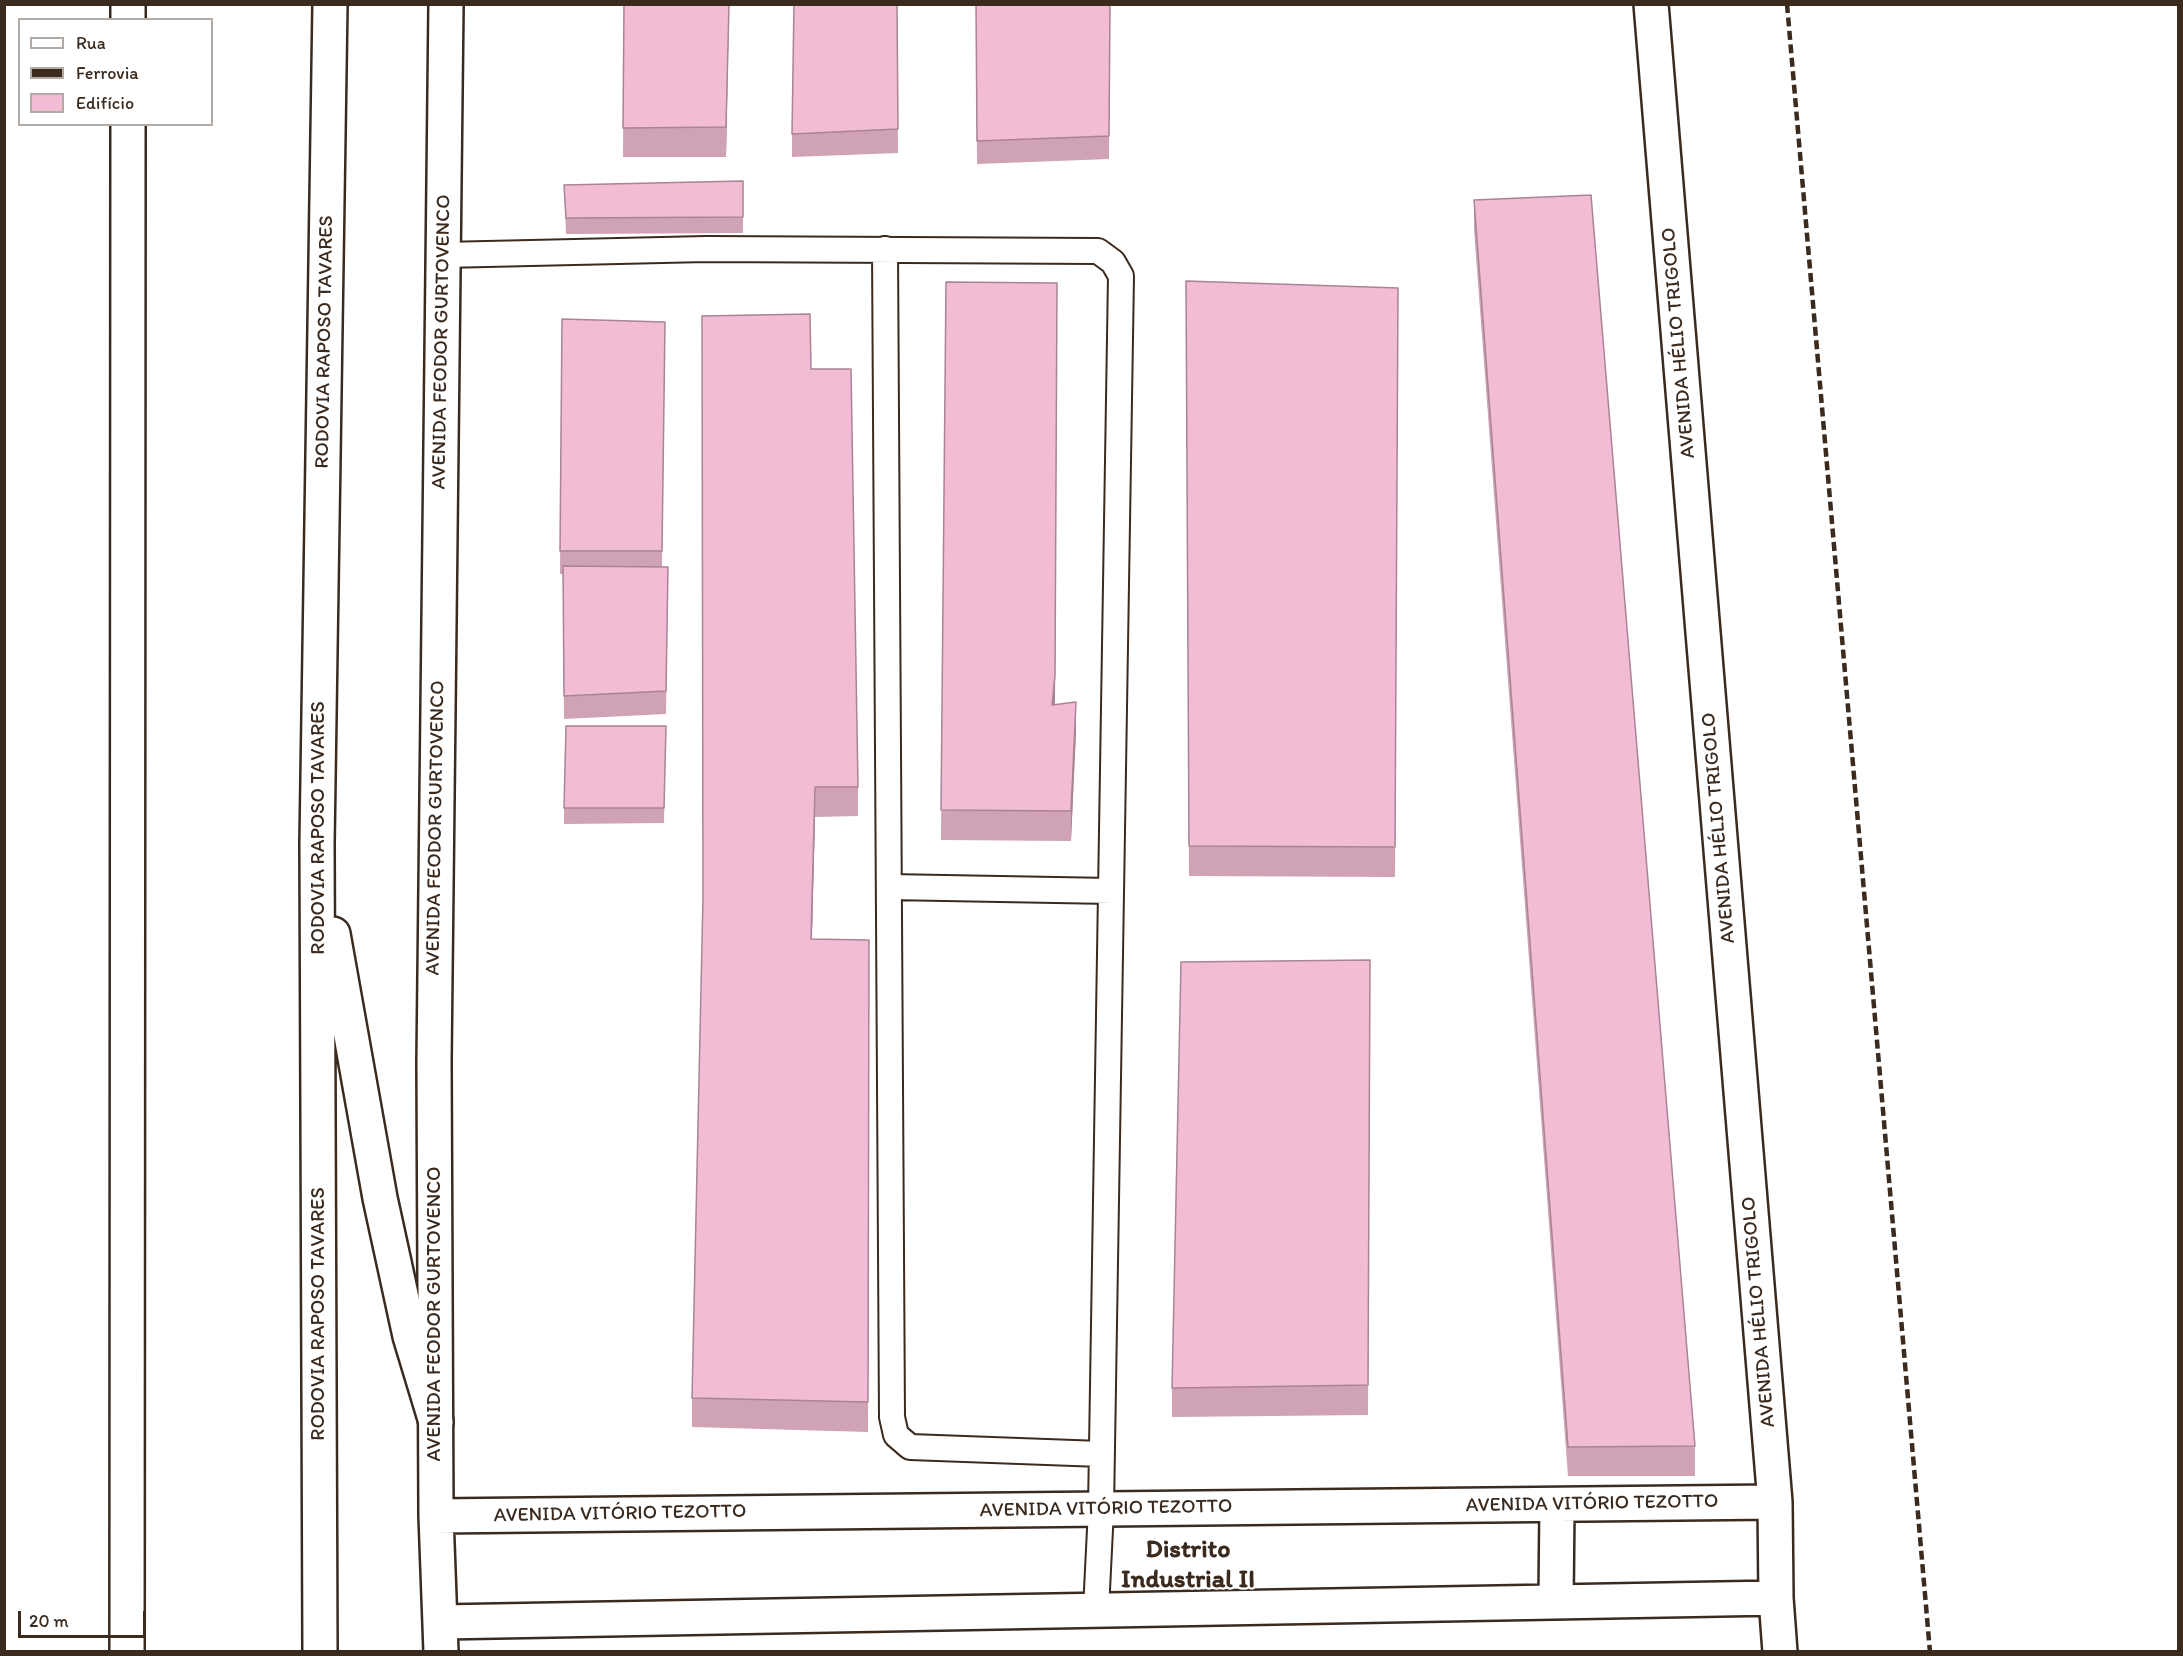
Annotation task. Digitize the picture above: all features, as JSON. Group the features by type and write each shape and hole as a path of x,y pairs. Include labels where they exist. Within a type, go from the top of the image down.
{"main road":[{"name":"RODOVIA RAPOSO TAVARES","path":"320,1652 317,843 330,4"},
{"name":"AVENIDA FEODOR GURTOVENCO","path":"441,1637 436,1516 434,1061 446,4"},
{"name":"AVENIDA HÉLIO TRIGOLO","path":"1651,4 1775,1502 1776,1598 1780,1652"},
{"path":"127,1652 128,126"},
{"path":"317,843 380,1198 410,1336 436,1422"},
{"name":"AVENIDA VITÓRIO TEZOTTO","path":"436,1516 1775,1502"},
{"path":"1556,1602 1557,1504"},
{"path":"441,1637 1096,1611 1776,1598"}],"lane":[{"path":"443,255 706,249 1098,251 1113,262 1122,276 1101,1509 1096,1611"},
{"path":"885,249 892,1417 896,1435 910,1447 1101,1454"},
{"path":"889,887 1111,891"}],"building":[{"path":"624,4 729,4 726,127 623,128"},
{"path":"794,4 897,4 898,129 792,134"},
{"path":"976,4 1110,4 1109,136 977,141"},
{"path":"743,181 743,217 566,218 564,185"},
{"path":"1591,195 1695,1446 1568,1447 1474,200"},
{"path":"1186,281 1398,288 1395,847 1189,846"},
{"path":"946,282 1057,283 1055,675 1052,705 1076,702 1071,811 941,810"},
{"path":"810,314 811,369 851,369 858,787 815,787 811,939 869,940 868,1402 692,1398 703,897 702,316"},
{"path":"562,319 665,322 662,551 560,551"},
{"path":"563,566 668,567 666,691 564,696"},
{"path":"566,726 666,726 664,808 564,808"},
{"path":"1370,960 1368,1385 1172,1388 1181,962"}],"railway":[{"path":"1787,4 1930,1652"}],"district":[{"name":"Distrito Industrial II","path":"1188,1564"}]}
